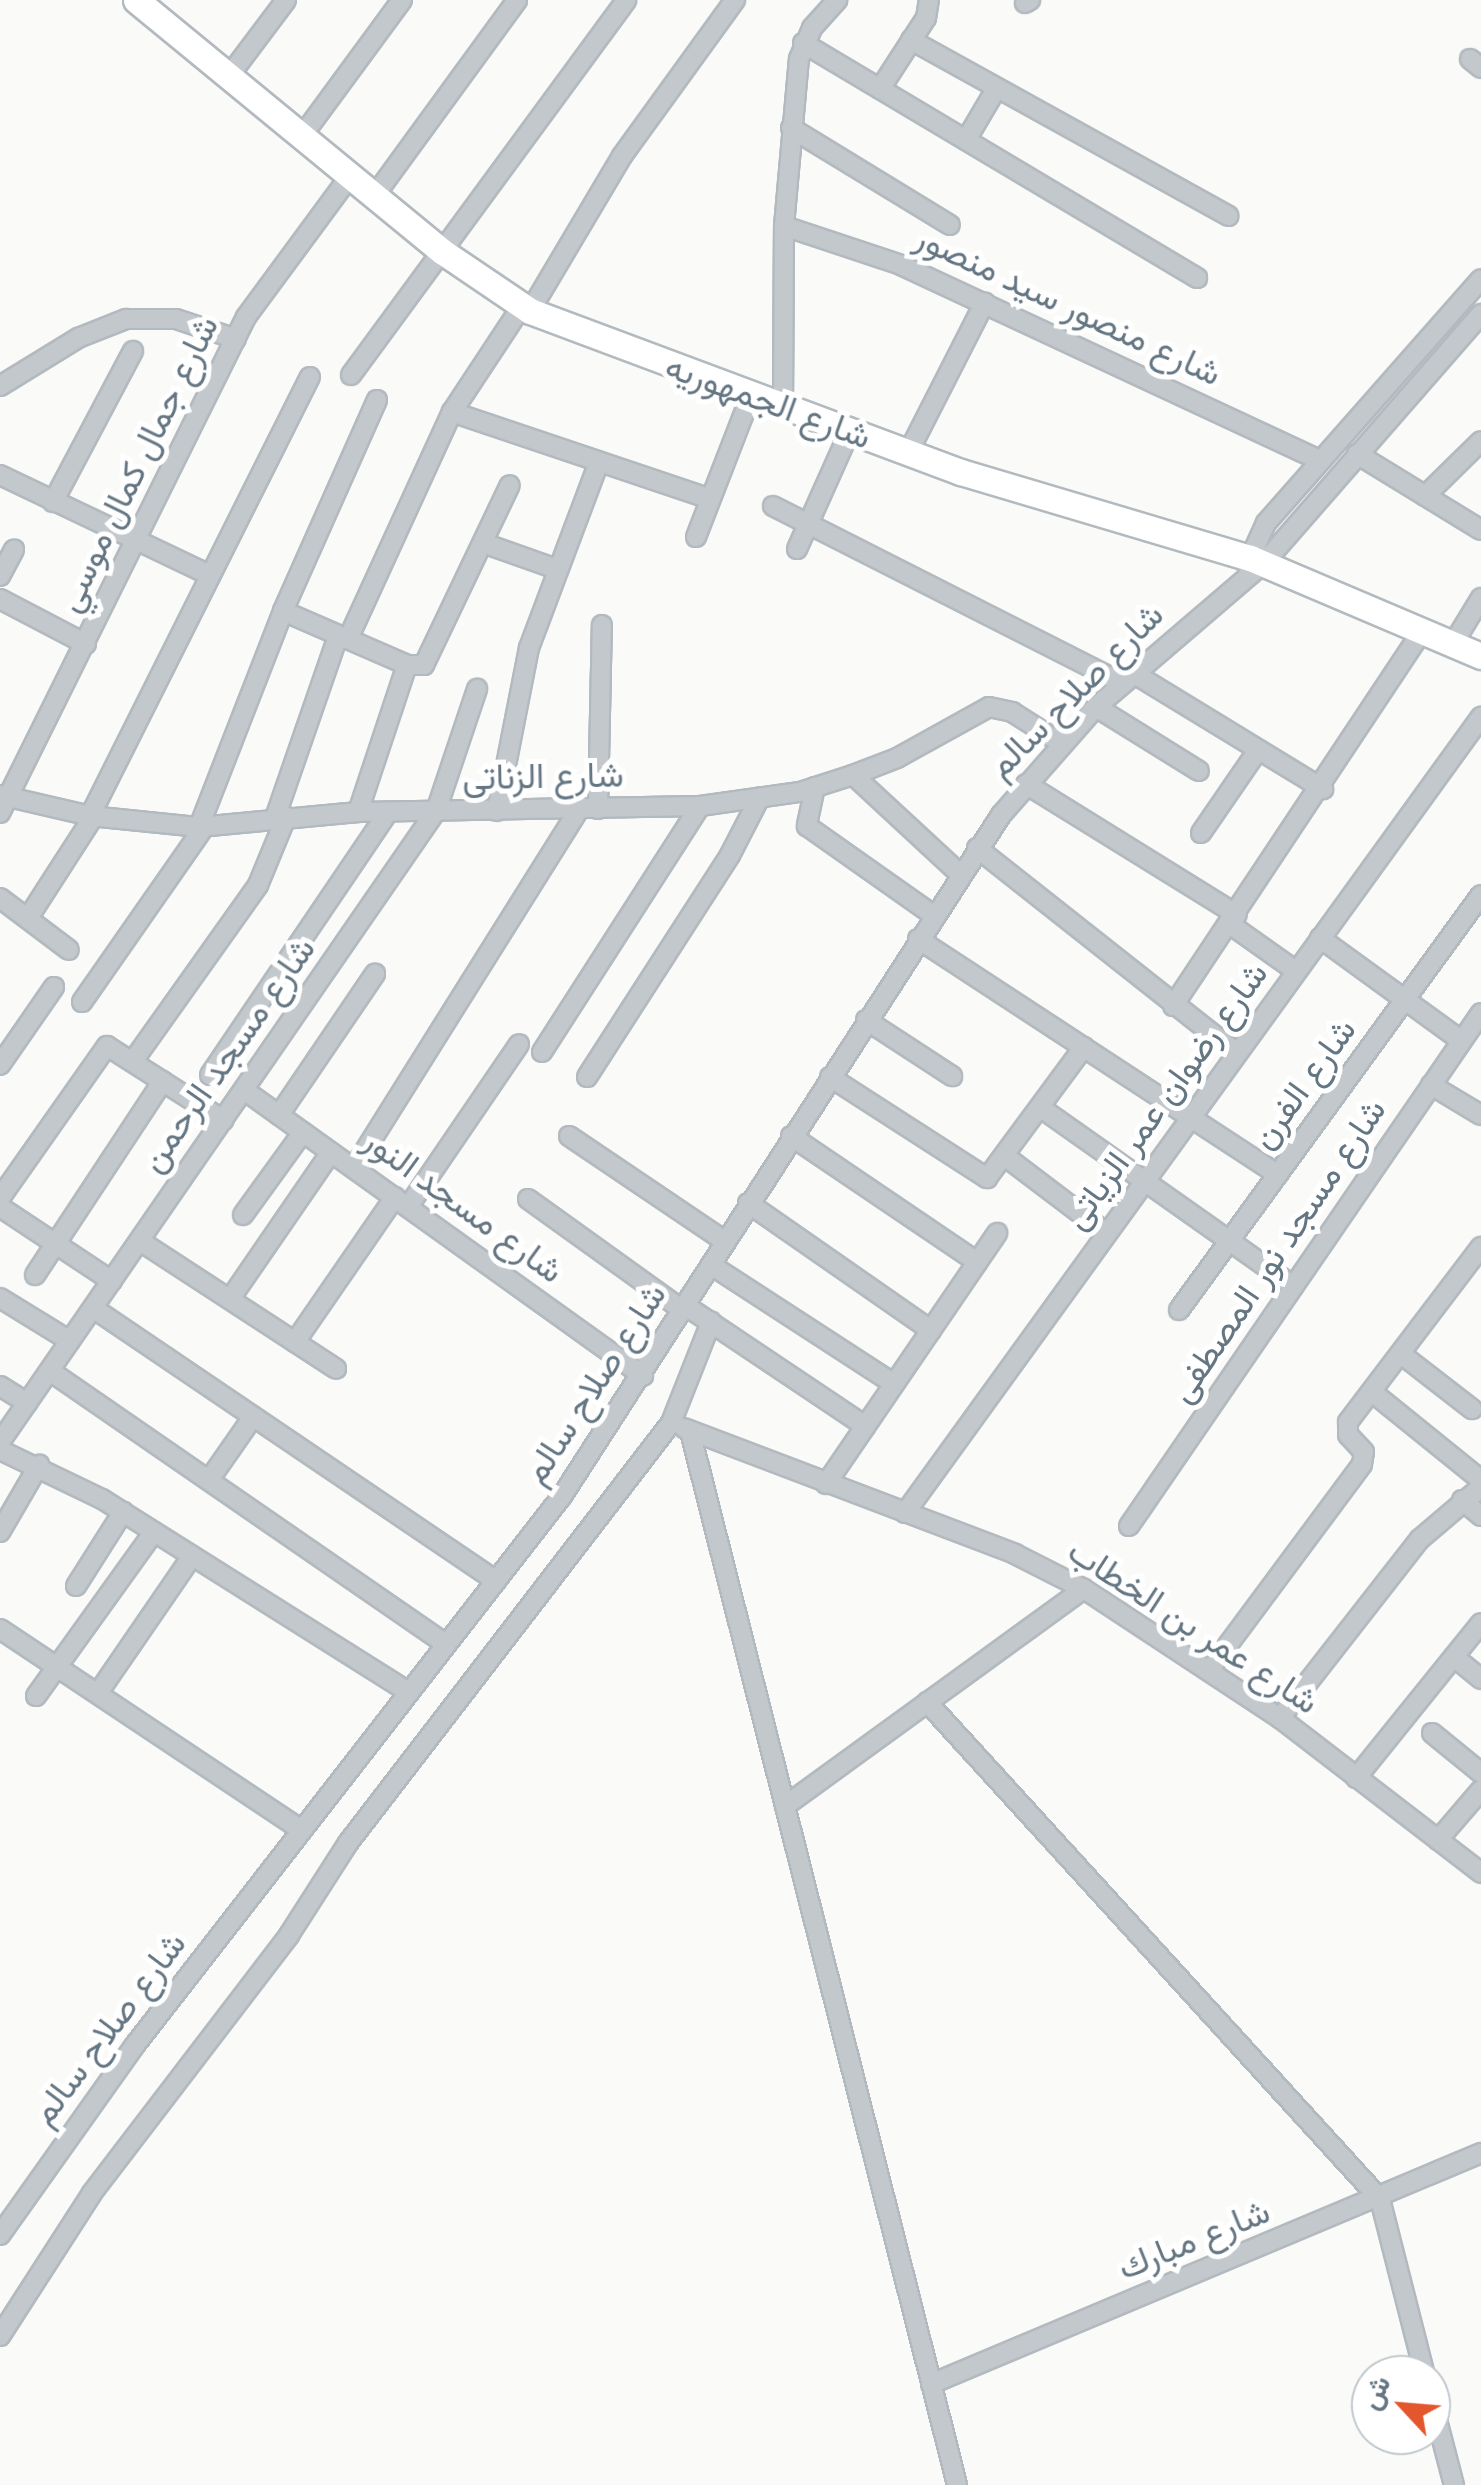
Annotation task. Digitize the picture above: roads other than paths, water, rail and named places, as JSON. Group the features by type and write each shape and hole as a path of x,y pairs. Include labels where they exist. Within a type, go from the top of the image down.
{"main road":[{"name":"شارع الجمهوريه","path":"136,0 443,252 526,309 783,410 1252,566 1481,656"}],"street":[{"path":"229,76 286,0"},
{"path":"302,136 402,0"},
{"path":"375,196 517,0"},
{"path":"351,375 626,0"},
{"path":"133,1062 258,885 343,638 452,412 526,309 622,156 736,0"},
{"path":"783,410 784,226 791,128 803,43 837,0"},
{"path":"880,88 911,40 929,0"},
{"path":"911,40 995,91 1036,105 1228,216"},
{"path":"803,43 1197,278"},
{"path":"966,140 995,91"},
{"path":"791,128 950,225"},
{"name":"شارع جمال كمال موسي","path":"4,802 258,296 350,176"},
{"name":"شارع منصور سيد منصور","path":"784,226 867,252 985,302 1320,460"},
{"path":"1252,566 1266,523 1481,279"},
{"path":"908,454 985,302"},
{"path":"1252,566 1481,314"},
{"path":"0,386 78,338 126,319 176,318 236,339"},
{"path":"54,502 133,351"},
{"path":"28,918 91,816 310,377"},
{"path":"696,537 750,398"},
{"path":"82,1002 202,827 283,611 376,400"},
{"path":"452,412 710,499"},
{"path":"797,549 850,433"},
{"path":"1425,496 1481,441"},
{"path":"1357,454 1481,530"},
{"path":"497,811 526,662 599,462"},
{"path":"0,475 136,544 210,575"},
{"path":"283,611 407,665 430,658 510,485"},
{"path":"773,506 1127,678 1322,789"},
{"path":"484,543 557,569"},
{"name":"شارع صلاح سالم","path":"0,2236 72,2129 496,1582 643,1376 748,1203 977,848 1026,784 1096,707 1252,566"},
{"path":"1453,644 1481,598"},
{"path":"0,600 86,644"},
{"path":"354,1168 588,809 602,625"},
{"path":"1173,1006 1322,789 1422,631"},
{"path":"358,812 407,665"},
{"name":"شارع مسجد الرحمن","path":"0,1442 436,812 478,689"},
{"name":"شارع الزناتى","path":"4,802 202,827 358,812 700,806 815,786 854,774 897,758 989,707 1012,712 1060,744"},
{"path":"1096,707 1199,771"},
{"name":"شارع رضوان عمر الزياتى","path":"905,1513 1481,717"},
{"path":"1201,834 1258,750"},
{"path":"854,774 960,874"},
{"path":"1026,784 1234,920 1296,971"},
{"path":"815,786 807,826 934,914"},
{"path":"587,1077 730,855 760,797"},
{"path":"542,1052 700,806"},
{"path":"210,1075 388,812"},
{"path":"977,848 1236,1054"},
{"name":"شارع الفرن","path":"1178,1310 1481,895"},
{"path":"0,898 69,950"},
{"path":"1320,938 1462,1041"},
{"path":"918,939 1278,1175"},
{"path":"280,1115 375,974"},
{"path":"0,1065 54,987"},
{"name":"شارع مسجد نور المصطفى","path":"1129,1526 1481,1014"},
{"path":"866,1020 952,1076"},
{"path":"295,1342 519,1044"},
{"path":"0,1198 105,1047 223,1120"},
{"path":"830,1077 989,1177 1084,1047"},
{"path":"35,1274 163,1081"},
{"path":"1432,1085 1481,1115"},
{"name":"شارع مسجد النور","path":"244,1090 643,1376"},
{"path":"1040,1108 1293,1286"},
{"path":"243,1215 303,1132"},
{"path":"569,1136 726,1242"},
{"path":"792,1136 977,1262"},
{"path":"230,1300 331,1152"},
{"path":"1006,1157 1106,1233"},
{"path":"528,1199 685,1309 711,1322 866,1426"},
{"path":"748,1203 931,1330"},
{"path":"0,1206 112,1282"},
{"path":"826,1484 997,1233"},
{"path":"140,1240 336,1369"},
{"path":"1210,1669 1362,1464 1364,1452 1347,1426 1481,1247"},
{"path":"711,1265 894,1384"},
{"path":"0,1298 70,1341"},
{"path":"93,1308 496,1582"},
{"path":"0,2336 92,2193 289,1935 348,1843 671,1423 711,1322"},
{"path":"1400,1354 1472,1408"},
{"path":"50,1371 446,1644"},
{"path":"0,1386 28,1403"},
{"path":"1280,1718 1420,1539 1481,1483 1372,1392"},
{"path":"209,1480 254,1417"},
{"name":"شارع عمر بن الخطاب","path":"671,1423 905,1513 1084,1588 1280,1718 1481,1873"},
{"path":"690,1431 957,2485"},
{"path":"0,1450 123,1512 408,1692"},
{"path":"2,1524 38,1466"},
{"path":"1462,1500 1481,1516"},
{"path":"76,1586 123,1512"},
{"path":"36,1696 154,1532"},
{"path":"98,1694 192,1556"},
{"path":"784,1806 1084,1588"},
{"path":"1356,1778 1481,1623"},
{"path":"0,1628 301,1830"},
{"path":"1454,1656 1481,1679"},
{"path":"927,1702 1380,2199 1421,2355"},
{"path":"1432,1733 1481,1773"},
{"path":"1438,1840 1481,1790"},
{"name":"شارع مبارك","path":"931,2384 1481,2154"},
{"path":"1446,2455 1454,2485"}]}
